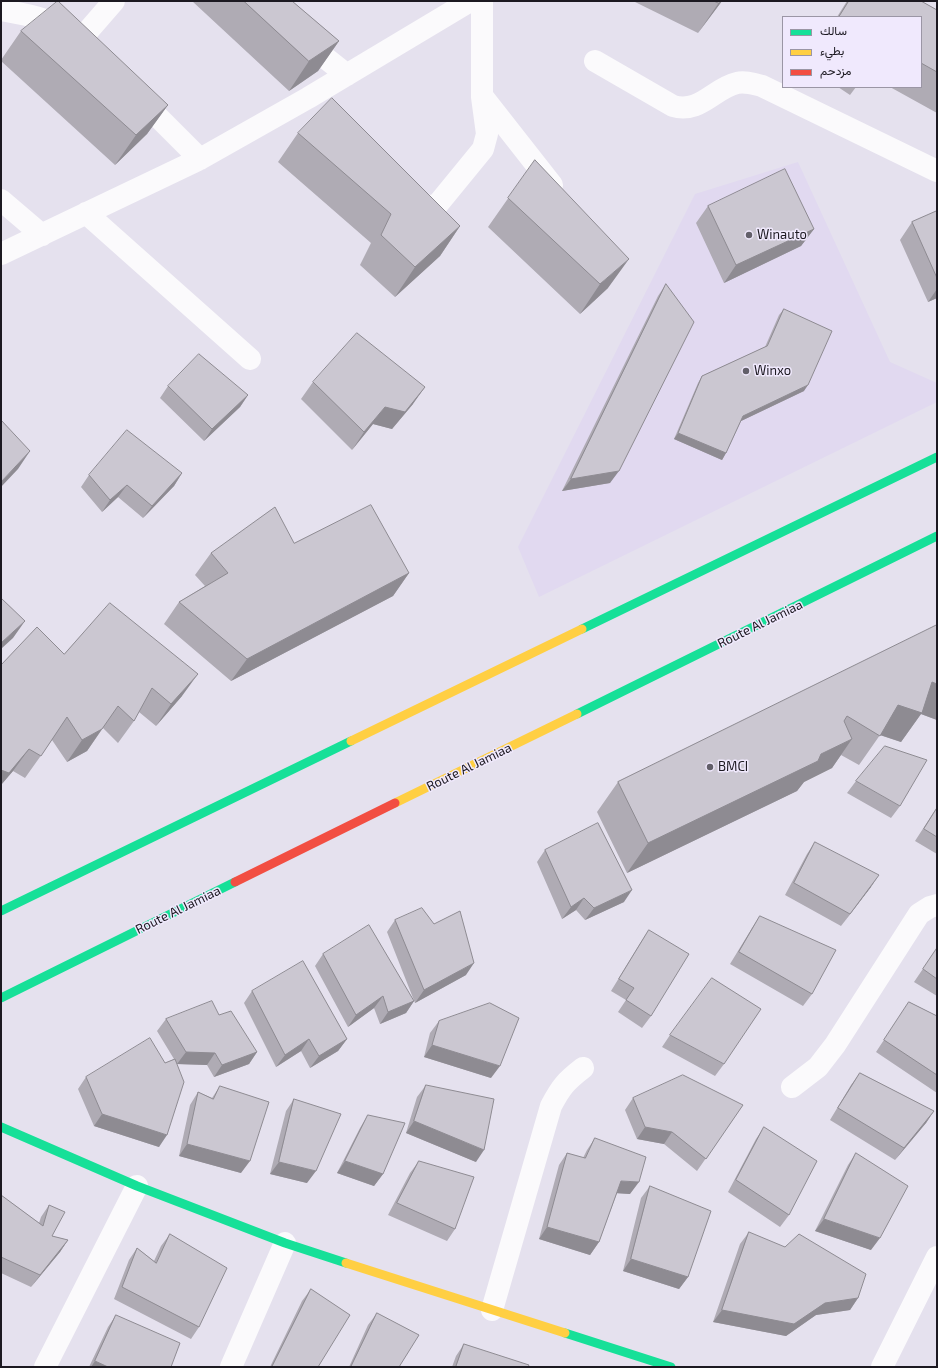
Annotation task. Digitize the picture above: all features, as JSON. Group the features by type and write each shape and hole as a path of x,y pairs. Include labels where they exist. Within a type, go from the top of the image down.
{"main road":[{"path":"1,911 937,457"},
{"name":"Route Al Jamiaa","path":"1,998 937,536"},
{"path":"1,1127 137,1186 285,1243 671,1367"}],"street":[{"path":"1,10 28,15 56,24 87,45 114,1"},
{"path":"1,254 200,159 308,98 470,1"},
{"path":"398,182 420,202 428,207 438,204 483,149 487,134 482,97 482,1"},
{"path":"292,30 347,75"},
{"path":"595,61 673,106 680,108 691,107 737,83 748,82 762,86 937,171"},
{"path":"124,83 200,159"},
{"path":"482,97 561,197"},
{"path":"308,98 325,113"},
{"path":"1,200 42,235"},
{"path":"86,213 250,359"},
{"path":"792,1087 818,1067 835,1045 919,914 930,907 937,905"},
{"path":"492,1310 551,1106 557,1093 566,1080 583,1068"},
{"path":"45,1367 137,1186"},
{"path":"231,1367 285,1243"},
{"path":"882,1367 937,1257"}],"shaded area":[{"path":"798,162 890,362 937,383 937,402 539,597 518,547 695,194"}],"building":[{"path":"58,1 168,105 136,135 21,31"},
{"path":"244,1 292,1 339,41 309,61"},
{"path":"849,1 921,1 937,10 937,72 922,64 922,16 840,16"},
{"path":"332,98 460,226 415,267 381,235 391,214 298,133"},
{"path":"535,160 629,259 600,284 508,198"},
{"path":"785,169 814,229 736,265 708,206"},
{"path":"937,211 937,278 912,222"},
{"path":"666,284 694,322 619,471 571,479"},
{"path":"784,309 832,331 808,385 743,416 726,453 678,433 702,376 767,346"},
{"path":"357,333 425,387 405,412 385,407 364,432 313,382"},
{"path":"199,354 248,395 212,429 168,386"},
{"path":"1,420 30,451 1,482"},
{"path":"127,430 182,473 152,506 127,485 110,500 89,475"},
{"path":"371,505 409,573 247,659 179,602 228,573 211,553 275,507 294,543"},
{"path":"1,598 25,621 1,643"},
{"path":"110,603 198,674 171,704 152,688 134,721 118,706 102,729 82,740 67,717 41,756 29,749 9,773 1,770 1,665 37,627 64,654"},
{"path":"937,625 937,684 932,682 922,713 898,705 880,736 847,716 844,721 852,739 821,754 818,761 648,843 618,782"},
{"path":"885,746 927,760 900,806 856,781"},
{"path":"937,808 937,837 924,829"},
{"path":"598,823 632,890 594,908 584,898 571,907 545,850"},
{"path":"815,842 879,875 850,914 794,883"},
{"path":"422,908 434,924 460,911 474,963 424,990 395,920"},
{"path":"760,916 836,950 812,994 739,952"},
{"path":"369,925 414,1001 388,1012 383,996 356,1015 323,954"},
{"path":"649,930 689,954 651,1016 626,1000 634,988 619,979"},
{"path":"937,948 937,979 923,969"},
{"path":"303,961 347,1039 319,1056 309,1039 285,1055 252,991"},
{"path":"712,978 761,1009 724,1064 670,1035"},
{"path":"212,1001 219,1015 231,1011 257,1052 222,1065 215,1053 186,1052 166,1019"},
{"path":"909,1002 937,1016 937,1075 884,1040"},
{"path":"490,1003 519,1018 500,1066 432,1045 439,1021"},
{"path":"150,1038 165,1063 175,1059 184,1082 167,1135 102,1114 86,1077"},
{"path":"860,1073 934,1111 904,1148 838,1108"},
{"path":"683,1075 743,1105 706,1159 672,1132 645,1127 633,1098"},
{"path":"426,1085 494,1099 484,1150 414,1121"},
{"path":"220,1086 269,1102 250,1161 187,1144 198,1092 213,1099"},
{"path":"294,1099 341,1114 316,1171 279,1162"},
{"path":"368,1115 405,1123 383,1174 345,1161"},
{"path":"764,1127 817,1161 789,1215 736,1180"},
{"path":"595,1138 646,1157 639,1182 621,1181 599,1242 547,1227 567,1153 585,1158"},
{"path":"856,1153 908,1186 880,1238 824,1219"},
{"path":"419,1161 474,1177 455,1229 397,1203"},
{"path":"650,1186 711,1211 688,1277 631,1259"},
{"path":"1,1195 43,1226 49,1205 65,1212 52,1236 68,1240 40,1275 1,1257"},
{"path":"749,1232 785,1247 799,1234 866,1274 858,1298 825,1303 794,1324 722,1310"},
{"path":"170,1234 227,1268 199,1327 122,1287 137,1248 156,1263"},
{"path":"311,1289 350,1315 318,1367 272,1367"},
{"path":"377,1313 419,1335 399,1367 351,1367"},
{"path":"116,1315 180,1343 171,1367 108,1367 95,1361"},
{"path":"464,1344 529,1365 528,1367 456,1367"}],"traffic: fast":[{"path":"582,629 937,457"},
{"path":"577,714 937,536"},
{"path":"1,911 351,741"},
{"path":"1,998 235,882"},
{"path":"1,1127 137,1186 285,1243 346,1263"},
{"path":"565,1333 671,1367"}],"traffic: slow":[{"path":"351,741 582,629"},
{"path":"395,803 577,714"},
{"path":"346,1263 565,1333"}],"traffic: jam":[{"path":"235,882 395,803"}],"place":[{"name":"Winauto","path":"749,235"},
{"name":"Winxo","path":"746,371"},
{"name":"BMCI","path":"710,767"}]}
